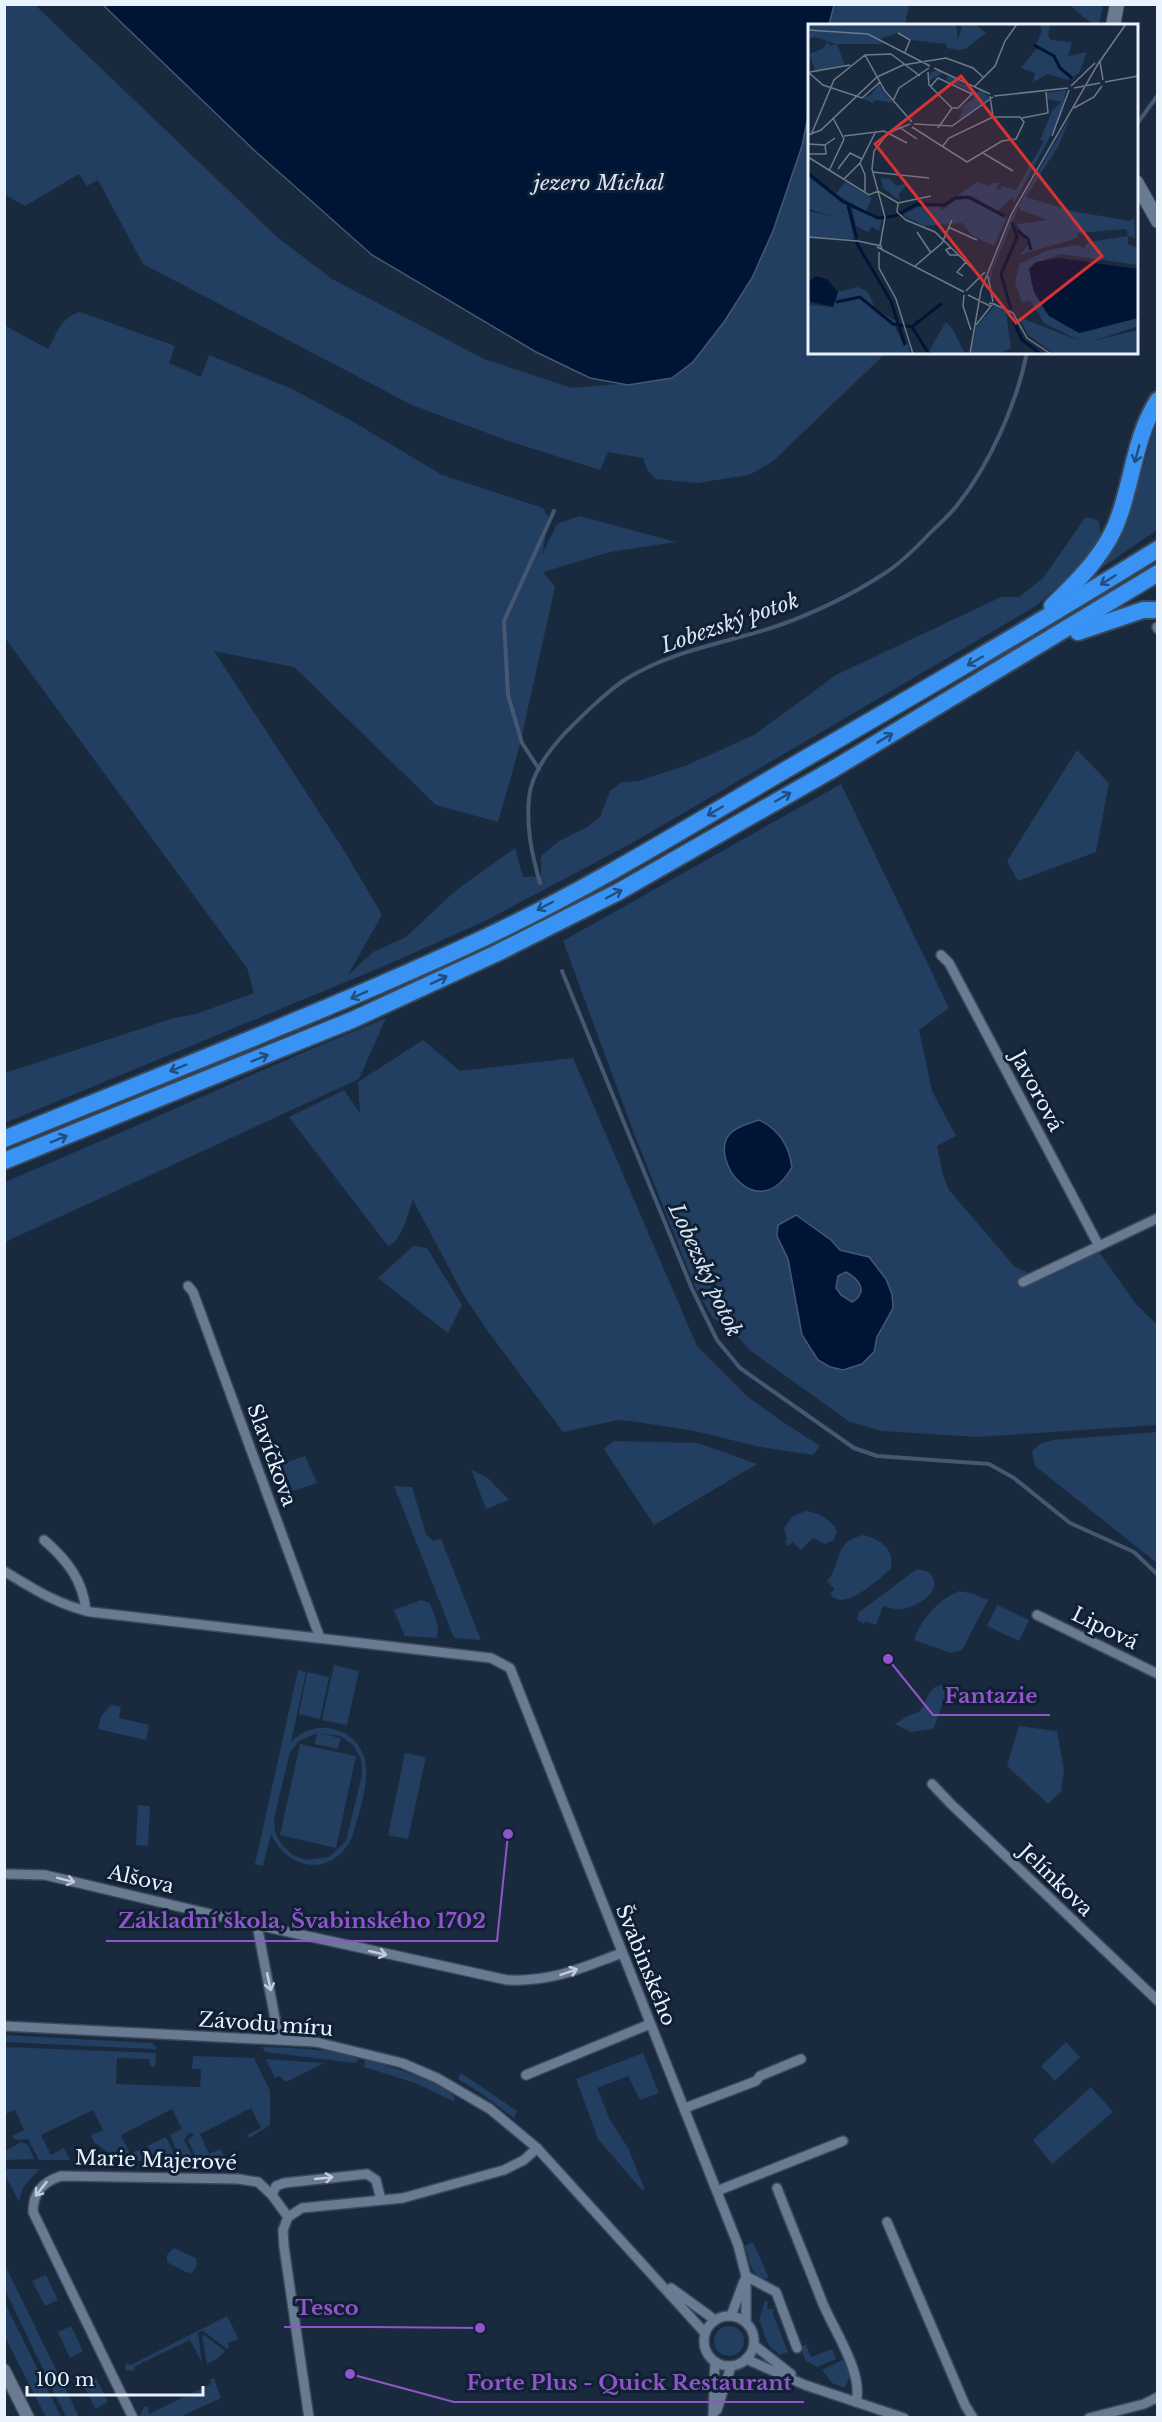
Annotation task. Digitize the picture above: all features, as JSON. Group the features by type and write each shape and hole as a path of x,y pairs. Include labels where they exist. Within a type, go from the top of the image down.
{"highway":[{"path":"1025,632 1080,578 1111,534 1120,516 1146,418 1158,400"},
{"path":"4,1139 343,1002 489,936 627,862 1025,632 1158,549"},
{"path":"4,1161 352,1020 504,950 618,892 835,768 1158,573"},
{"path":"1035,648 1104,622 1143,610 1158,610"}],"main road":[{"path":"1113,24 1117,4"},
{"path":"1138,184 1158,221"}],"street":[{"name":"Javorová","path":"941,954 949,963 1099,1246"},
{"path":"1023,1282 1158,1218"},
{"name":"Slavíčkova","path":"188,1286 193,1292 320,1638"},
{"path":"45,1540 57,1551 78,1578 84,1592 86,1611"},
{"path":"4,1571 51,1598 86,1611 320,1638"},
{"name":"Lipová","path":"1037,1614 1158,1674"},
{"name":"Švabinského","path":"320,1638 490,1658 510,1668 738,2245 746,2276 746,2322"},
{"name":"Jelínkova","path":"932,1784 1158,2001"},
{"name":"Alšova","path":"6,1875 45,1875 507,1980 533,1981 553,1978 622,1953"},
{"path":"257,1925 279,2039"},
{"path":"526,2075 650,2024"},
{"name":"Závodu míru","path":"4,2026 162,2036 316,2042 363,2052 420,2071 480,2103 537,2148 657,2277 705,2333"},
{"path":"685,2108 756,2082 760,2076 801,2059"},
{"path":"717,2191 843,2141"},
{"path":"309,2418 284,2247 283,2230 288,2217 302,2208 403,2198 504,2170 524,2160 537,2148"},
{"path":"272,2195 276,2186 284,2183 367,2174 376,2180 381,2200"},
{"name":"Marie Majerové","path":"133,2418 36,2220 33,2203 37,2193 46,2182 61,2176 238,2179 258,2182 272,2195 288,2217"},
{"path":"777,2188 825,2307 848,2357 859,2393 856,2403"},
{"path":"887,2222 964,2405 973,2418"},
{"path":"730,2316 746,2276 776,2292 797,2348"},
{"name":"Závodu míru","path":"657,2277 715,2320"},
{"path":"730,2316 746,2322 751,2329 754,2345 746,2359 731,2366 715,2362 705,2349 705,2333 715,2320 730,2316"},
{"path":"754,2345 806,2385"},
{"path":"746,2359 806,2385 904,2418"},
{"path":"714,2418 715,2362"},
{"path":"714,2418 731,2366"},
{"path":"4,2370 28,2418"},
{"path":"1089,2418 1144,2404 1158,2397"}],"shaded area":[{"path":"834,4 909,5 905,24 829,24"},
{"path":"5,5 35,5 277,237 332,279 484,359 572,388 655,381 752,278 773,231 802,146 808,117 808,354 885,354 772,462 749,475 697,483 656,479 647,470 643,458 608,452 600,470 506,440 412,405 143,264 98,180 87,186 79,174 25,206 5,195"},
{"path":"1070,5 1103,5 1099,24 1087,20"},
{"path":"80,312 175,346 169,363 201,377 209,355 292,389 350,420 442,475 543,508 549,518 542,555 557,524 579,516 676,542 610,552 543,572 555,587 518,752 498,822 436,805 294,667 214,651 345,852 382,915 348,975 373,952 406,937 454,892 515,848 523,877 541,876 541,856 559,841 587,827 600,817 610,791 622,782 638,781 685,766 754,735 836,675 1001,597 1019,597 1043,578 1085,518 1099,521 1101,539 1080,566 1036,606 634,842 485,921 389,964 5,1123 5,1073 174,1018 196,1014 254,993 247,968 5,638 4,325 48,349 64,322"},
{"path":"1157,420 1157,530 1097,571 1115,543 1129,514"},
{"path":"1077,750 1109,783 1096,852 1018,881 1007,861"},
{"path":"841,784 949,1008 919,1030 932,1091 956,1136 937,1146 943,1175 949,1190 1015,1267 1028,1273 1088,1246 1100,1253 1135,1303 1157,1325 1157,1425 978,1437 882,1431 850,1422 751,1351 732,1331 713,1318 696,1289 635,1136 563,941"},
{"path":"386,1018 359,1079 5,1242 5,1182"},
{"path":"423,1040 460,1071 573,1058 697,1346 748,1397 820,1446 813,1455 760,1447 695,1431 618,1420 563,1432 464,1296 413,1200 401,1232 388,1246 289,1117 344,1090 360,1113 358,1082"},
{"path":"413,1246 427,1248 462,1305 448,1333 378,1278"},
{"path":"1158,1432 1157,1563 1035,1466 1032,1451 1042,1443 1053,1440"},
{"path":"614,1441 698,1443 757,1464 654,1525 604,1449"},
{"path":"305,1456 317,1483 293,1491 282,1464"},
{"path":"471,1469 489,1479 509,1500 486,1509"},
{"path":"394,1486 412,1487 426,1534 433,1541 441,1539 481,1640 454,1638"},
{"path":"806,1511 820,1515 832,1524 837,1531 834,1540 825,1544 813,1538 801,1550 793,1542 788,1546 785,1542 787,1539 784,1528 793,1516"},
{"path":"863,1535 886,1546 892,1563 890,1570 860,1593 844,1600 836,1599 830,1594 835,1589 827,1581 846,1543"},
{"path":"917,1569 929,1572 933,1579 932,1591 923,1601 902,1609 883,1606 876,1625 865,1621 864,1624 857,1620 858,1613"},
{"path":"959,1591 988,1600 962,1650 951,1653 914,1640 921,1625 932,1611 945,1599"},
{"path":"421,1600 430,1603 438,1625 437,1638 405,1636 394,1610"},
{"path":"997,1605 1029,1620 1019,1641 987,1626"},
{"path":"334,1665 359,1671 347,1725 322,1720"},
{"path":"298,1670 306,1672 291,1742 304,1732 320,1728 330,1728 347,1735 355,1741 364,1757 366,1775 364,1793 353,1835 345,1849 335,1858 312,1865 300,1863 289,1857 279,1847 271,1834 263,1866 255,1864","holes":["317,1733 315,1744 338,1749 341,1738 318,1733 340,1736 353,1745 361,1759 362,1775 346,1841 329,1857 306,1860 293,1855 282,1845 275,1832 274,1818 290,1752 299,1741"]},
{"path":"307,1672 329,1677 320,1719 299,1714"},
{"path":"941,1685 949,1688 933,1729 911,1732 895,1724 919,1712 930,1692"},
{"path":"111,1705 121,1707 119,1718 149,1725 146,1740 98,1729 101,1716"},
{"path":"1019,1726 1057,1731 1064,1770 1061,1792 1048,1804 1007,1766"},
{"path":"300,1744 356,1756 336,1848 280,1835"},
{"path":"405,1753 426,1757 408,1839 388,1835"},
{"path":"138,1805 150,1806 148,1846 136,1845"},
{"path":"5,2035 152,2043 156,2049 5,2042"},
{"path":"1066,2042 1080,2057 1055,2081 1041,2066"},
{"path":"5,2047 156,2053 153,2067 149,2059 117,2058 116,2084 200,2087 201,2069 192,2069 193,2056 254,2058 270,2091 270,2125 249,2138 247,2135 261,2128 251,2108 200,2134 209,2154 220,2149 229,2164 199,2164 188,2140 194,2135 190,2132 184,2140 196,2163 182,2163 170,2135 182,2129 172,2109 121,2135 130,2154 143,2148 150,2161 119,2161 94,2142 91,2135 103,2130 93,2110 41,2135 51,2155 64,2148 70,2160 39,2160 28,2139 16,2140 12,2136 24,2130 15,2110 5,2114"},
{"path":"262,2047 327,2051 341,2053 358,2060 355,2063 265,2052"},
{"path":"643,2053 659,2093 640,2100 628,2076 597,2088 610,2120 628,2148 645,2190 642,2190 598,2139 576,2079"},
{"path":"266,2059 324,2063 286,2082 279,2076 275,2078"},
{"path":"365,2059 429,2081 451,2093 455,2099 453,2101 415,2083 364,2067"},
{"path":"461,2073 517,2111 514,2118 458,2079"},
{"path":"1091,2087 1113,2112 1052,2164 1033,2140"},
{"path":"166,2137 178,2163 155,2161 147,2146"},
{"path":"21,2142 28,2145 34,2159 5,2160 5,2151"},
{"path":"5,2169 39,2169 23,2188 19,2202 5,2175"},
{"path":"753,2242 768,2276 767,2279 757,2275 751,2267 745,2246"},
{"path":"174,2248 196,2258 197,2266 192,2273 167,2262 167,2255"},
{"path":"5,2265 79,2417 66,2417 5,2290"},
{"path":"46,2275 58,2300 45,2306 32,2281"},
{"path":"765,2301 768,2302 767,2309 773,2309 775,2303 773,2314 788,2352 780,2355 769,2346 759,2320"},
{"path":"4,2303 61,2417 46,2417 5,2337"},
{"path":"227,2316 239,2339 228,2343 229,2348 227,2349 202,2330 198,2333 202,2363 190,2340 135,2366 134,2371 125,2370 126,2363 131,2365"},
{"path":"71,2326 83,2351 70,2358 58,2332"},
{"path":"729,2326 740,2330 744,2341 740,2352 729,2356 718,2352 714,2341 718,2330"},
{"path":"204,2335 225,2351 217,2359 207,2364 202,2336"},
{"path":"806,2345 811,2357 832,2349 836,2359 817,2367 806,2361 800,2347"},
{"path":"845,2359 850,2375 845,2388 832,2383 822,2370"},
{"path":"96,2378 108,2402 95,2409 83,2384"},
{"path":"210,2379 214,2379 221,2398 180,2417 139,2417 144,2407 148,2406 149,2414 211,2384"}],"water":[{"name":"jezero Michal","path":"103,5 834,5 829,24 808,24 808,117 802,146 773,231 752,278 724,322 693,362 672,378 628,385 590,378 536,352 372,255 255,151"},
{"path":"759,1120 772,1128 782,1139 792,1167 779,1184 765,1191 752,1190 740,1183 731,1172 726,1159 725,1146 729,1135"},
{"path":"796,1215 831,1240 840,1250 869,1257 886,1279 892,1294 893,1308 877,1337 874,1352 862,1364 843,1370 830,1367 818,1360 802,1335 788,1259 777,1236 778,1225","holes":["846,1272 858,1282 861,1290 852,1302 841,1295 836,1288 838,1276"]}],"waterway":[{"name":"Lobezský potok","path":"1138,122 1158,95"},
{"name":"Lobezský potok","path":"540,883 529,831 529,798 533,780 542,762 566,732 608,693 641,670 680,654 780,625 806,615 833,603 889,571 952,512 981,471 1001,432 1017,392 1026,354"},
{"path":"539,769 522,743 508,695 504,621 554,511"},
{"name":"Lobezský potok","path":"562,971 692,1289 717,1340 740,1368 854,1448 877,1456 989,1464 1014,1478 1070,1523 1134,1552 1158,1575"}],"place":[{"name":"Fantazie","path":"888,1659"},
{"name":"Základní škola, Švabinského 1702","path":"508,1834"},
{"name":"Tesco","path":"480,2328"},
{"name":"Forte Plus - Quick Restaurant","path":"350,2374"}]}
